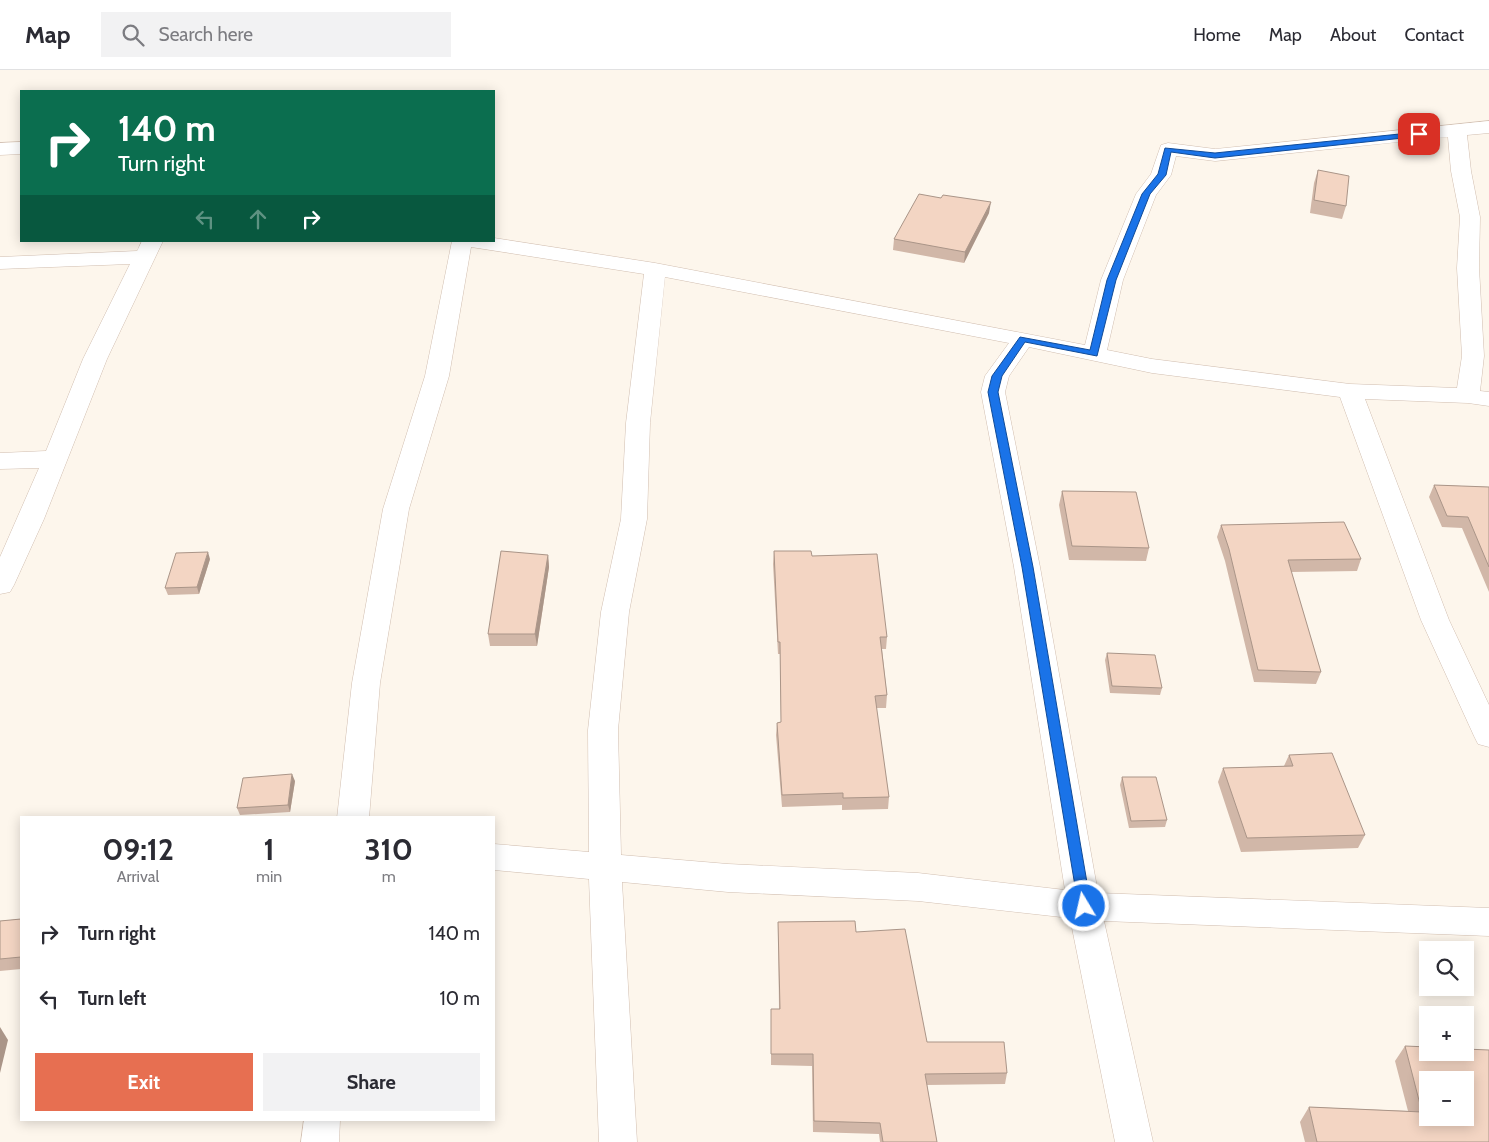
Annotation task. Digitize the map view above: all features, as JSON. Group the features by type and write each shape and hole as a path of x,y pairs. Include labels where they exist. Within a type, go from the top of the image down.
{"street":[{"path":"1094,354 1112,280 1146,194 1162,175 1168,149 1215,156 1489,127"},
{"path":"478,242 654,269 1023,339 1152,366 1350,391 1478,398 1473,356 1468,268 1470,217 1461,171 1457,130"},
{"path":"0,149 20,148"},
{"path":"353,816 366,683 396,508 437,376 462,242"},
{"path":"0,263 149,249"},
{"path":"0,585 31,519 95,359 149,249"},
{"path":"618,1142 605,867 603,730 615,612 634,519 638,423 654,269"},
{"path":"1023,339 997,376 993,392 1028,567 1084,906 1134,1142"},
{"path":"1350,391 1435,620 1489,736"},
{"path":"0,462 55,458"},
{"path":"495,857 728,878 918,887 1084,906 1489,922"},
{"path":"320,1142 322,1121"}],"building":[{"path":"1318,170 1349,176 1346,206 1314,200"},
{"path":"919,194 941,198 943,195 991,202 965,252 894,239"},
{"path":"1434,485 1489,487 1489,567 1468,517 1447,516"},
{"path":"1062,491 1136,492 1149,548 1072,546"},
{"path":"1344,522 1361,559 1288,560 1321,672 1258,670 1229,549 1221,525"},
{"path":"501,551 548,555 535,634 488,634"},
{"path":"774,551 811,551 812,556 877,554 887,637 880,637 887,695 875,696 889,797 843,798 843,793 782,795 777,723 781,722 780,642 778,642"},
{"path":"208,552 197,587 165,588 176,553"},
{"path":"1107,653 1155,655 1162,688 1112,686"},
{"path":"1332,753 1365,835 1247,838 1223,768 1293,766 1289,755"},
{"path":"292,774 288,805 237,808 243,778"},
{"path":"1122,777 1156,777 1167,820 1131,821"},
{"path":"20,919 20,957 0,959 0,921"},
{"path":"855,921 856,932 905,929 927,1042 1004,1042 1007,1073 925,1074 937,1142 883,1142 880,1123 814,1121 813,1054 771,1054 771,1009 780,1009 778,922"},
{"path":"1405,1046 1419,1047 1419,1061 1474,1061 1474,1049 1489,1050 1489,1142 1317,1142 1309,1107 1419,1112 1419,1126 1474,1126 1474,1071 1419,1071 1419,1100"}],"route":[{"path":"1084,906 1028,567 993,392 997,376 1023,339 1094,354 1112,280 1146,194 1162,175 1168,149 1215,156 1419,134"}]}
